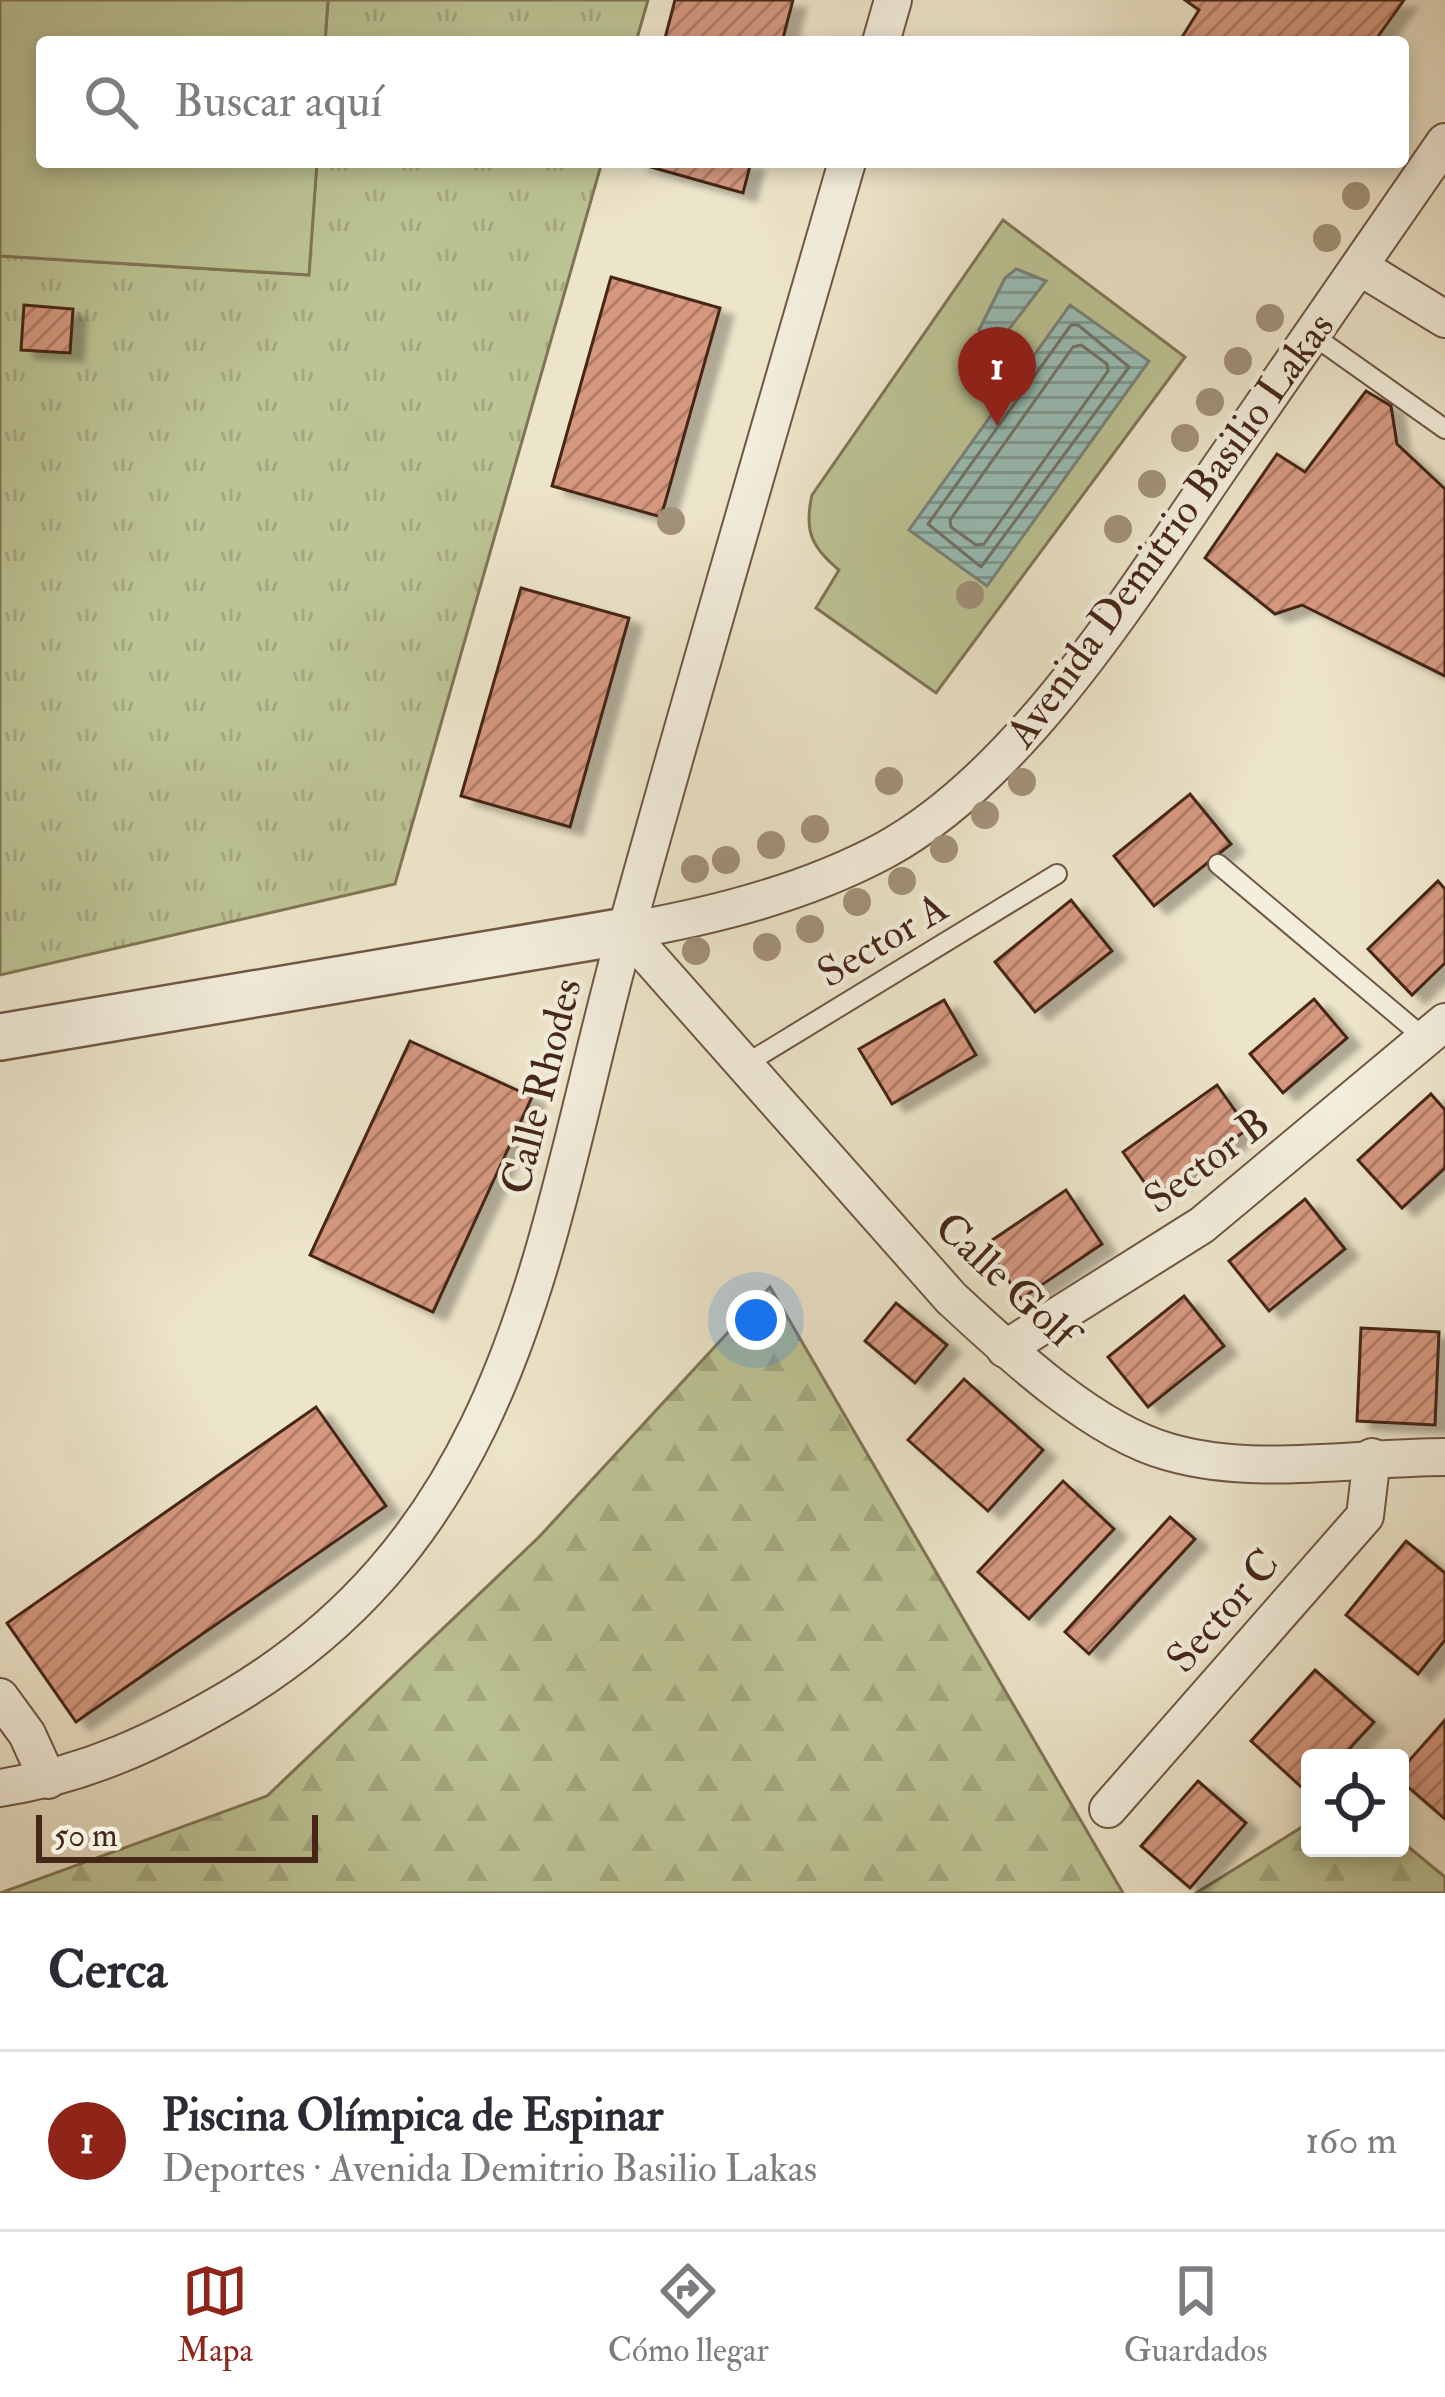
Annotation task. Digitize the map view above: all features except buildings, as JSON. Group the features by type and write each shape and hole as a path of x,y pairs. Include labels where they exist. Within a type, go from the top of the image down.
{"street":[{"path":"883,36 893,0"},
{"name":"Avenida Demitrio Basilio Lakas","path":"0,1036 700,919 817,881 886,849 994,766 1115,616 1445,142"},
{"name":"Calle Rhodes","path":"0,1788 48,1780 162,1739 288,1664 377,1585 446,1492 495,1394 557,1206 626,931 845,168"},
{"path":"1360,267 1445,319"},
{"name":"Calle Golf","path":"626,931 951,1298 1005,1349 1100,1418 1168,1452 1267,1464 1445,1457"},
{"name":"Sector B","path":"1005,1349 1202,1225 1437,1032"},
{"name":"Sector C","path":"1108,1809 1365,1516 1372,1457"},
{"path":"0,1696 48,1780"}],"lane":[{"path":"1311,334 1445,429"},
{"path":"1218,864 1437,1032"},
{"name":"Sector A","path":"744,1065 1057,874"}],"green space":[{"path":"0,0 328,0 325,36 36,36 36,168 317,168 309,275 0,256"},
{"path":"328,0 648,0 638,36 325,36"},
{"path":"317,168 600,168 395,884 0,975 0,256 308,275"},
{"path":"1003,220 1185,357 936,693 816,608 839,570 812,537 810,507 812,495"},
{"path":"770,1287 1123,1893 0,1893 267,1796 539,1537"},
{"path":"1301,1828 1301,1857 1409,1857 1409,1847 1445,1877 1445,1893 1196,1893"}],"water":[{"path":"1016,269 1046,281 996,346 979,330 1005,278"},
{"path":"1070,305 1149,361 987,586 909,530"}],"place":[{"name":"Piscina Olímpica de Espinar","path":"997,426"}]}
